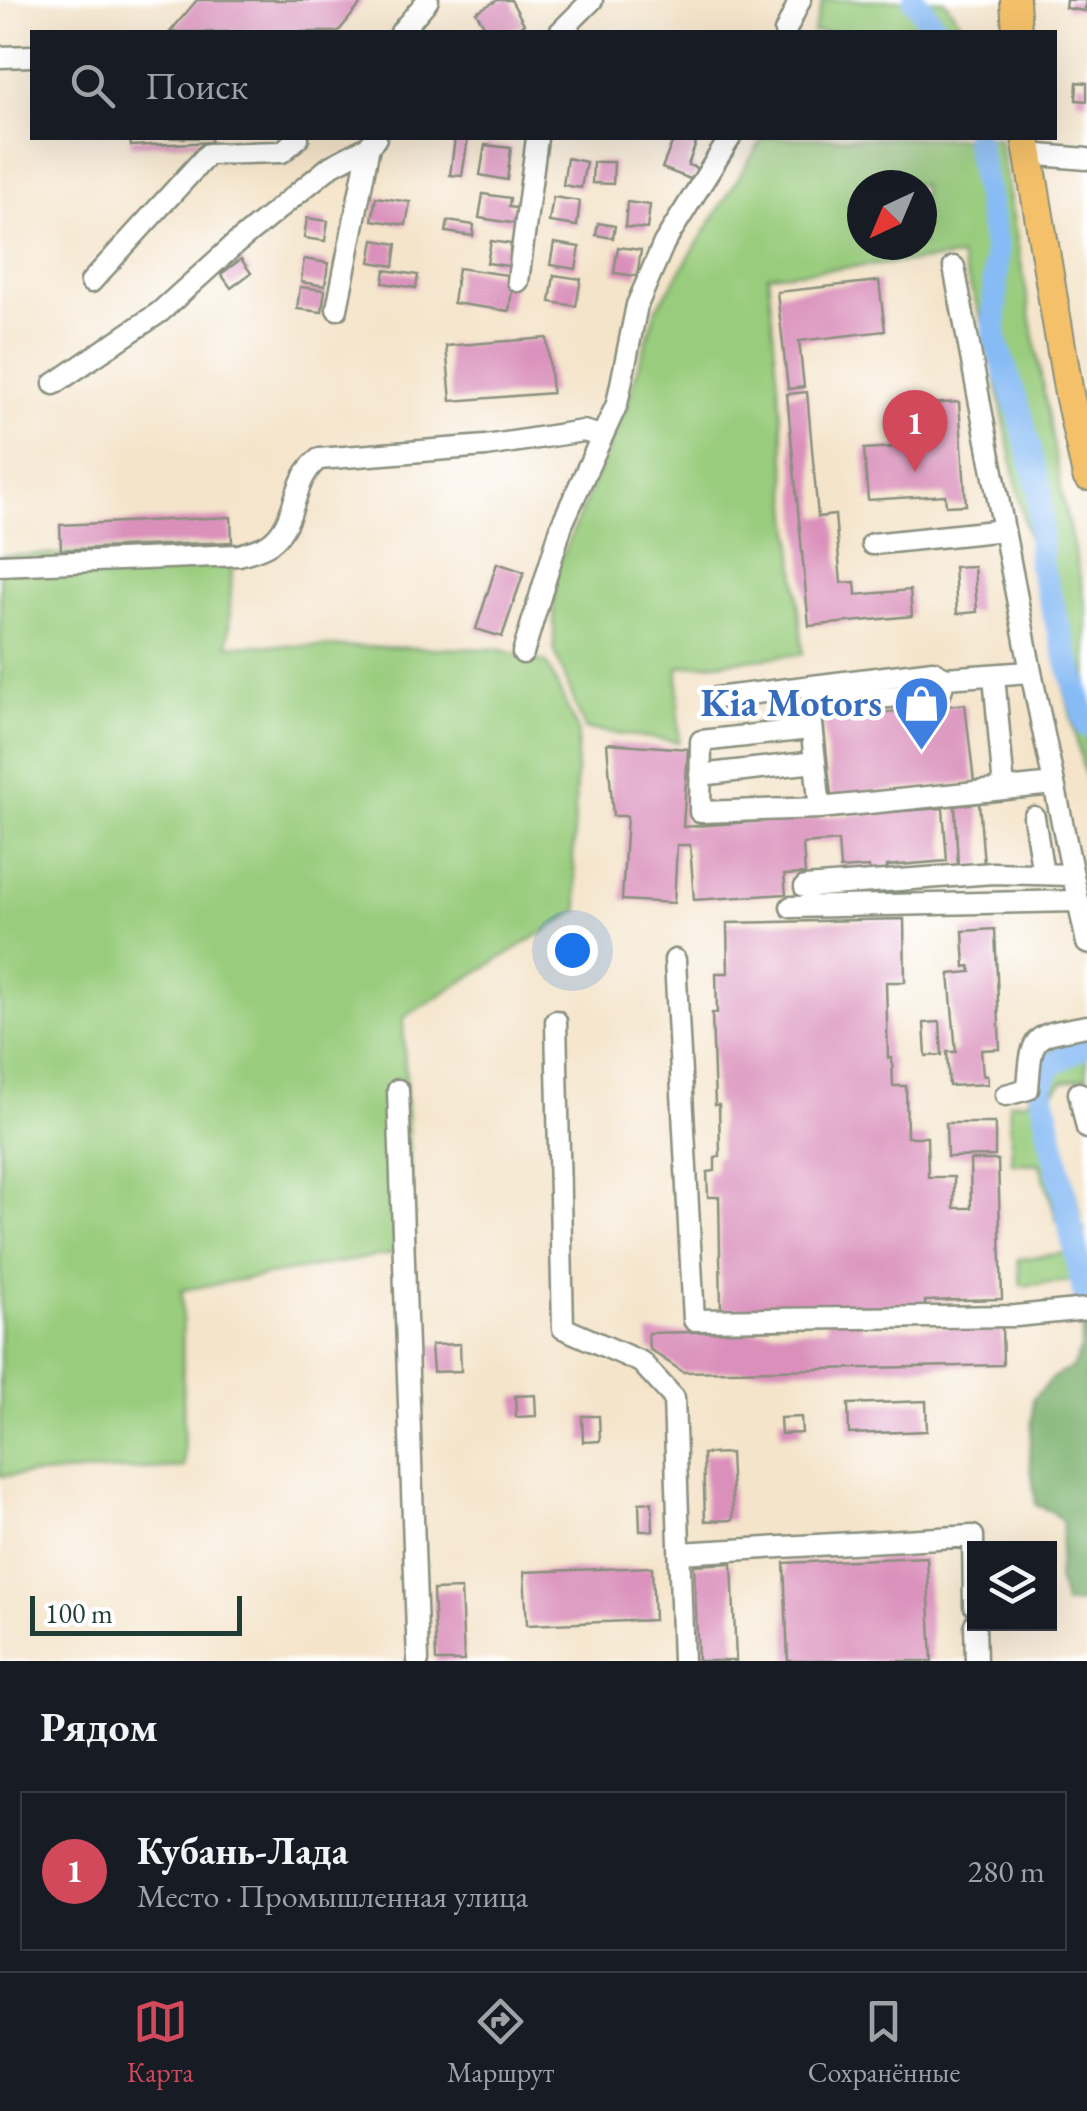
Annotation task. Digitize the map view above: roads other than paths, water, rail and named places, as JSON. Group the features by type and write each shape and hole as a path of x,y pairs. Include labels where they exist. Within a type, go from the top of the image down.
{"highway":[{"path":"1015,0 1017,30"},
{"path":"1026,146 1087,476"}],"street":[{"path":"404,30 428,0"},
{"path":"562,30 592,0"},
{"path":"787,30 800,0"},
{"path":"0,57 30,56"},
{"path":"91,282 208,154 282,152 296,140"},
{"path":"518,280 537,140"},
{"path":"523,653 562,524 617,404 637,305 664,243 729,140"},
{"path":"337,308 373,142"},
{"path":"54,384 160,312 331,166 373,142"},
{"path":"1026,146 1087,159"},
{"path":"954,266 1087,943"},
{"path":"0,565 239,555 269,544 279,534 304,474 319,460 486,446 584,431 602,436"},
{"path":"872,544 1004,530"},
{"path":"716,698 941,691 945,678 1031,672"},
{"path":"994,674 1004,789"},
{"path":"808,696 820,808"},
{"path":"809,729 701,740 700,812 820,808 1054,784"},
{"path":"700,775 815,762"},
{"path":"1034,818 1042,874"},
{"path":"805,887 993,873 1072,875"},
{"path":"791,907 1077,901"},
{"path":"676,960 694,1320 1016,1316 1081,1310"},
{"path":"556,1021 564,1328 641,1362 674,1398 683,1661"},
{"path":"1006,1095 1028,1089 1031,1048 1042,1034 1087,1026"},
{"path":"398,1090 418,1661"},
{"path":"1079,1093 1087,1128"},
{"path":"680,1553 973,1536 973,1541"},
{"path":"975,1631 976,1661"}],"waterway":[{"path":"915,0 937,30"},
{"path":"976,140 996,249 994,338 1020,414 1040,492 1040,564 1087,725"},
{"path":"1087,1044 1050,1065 1041,1087 1087,1303"}],"place":[{"name":"Кубань-Лада","path":"915,472"},
{"name":"Kia Motors","path":"921,752"}]}
